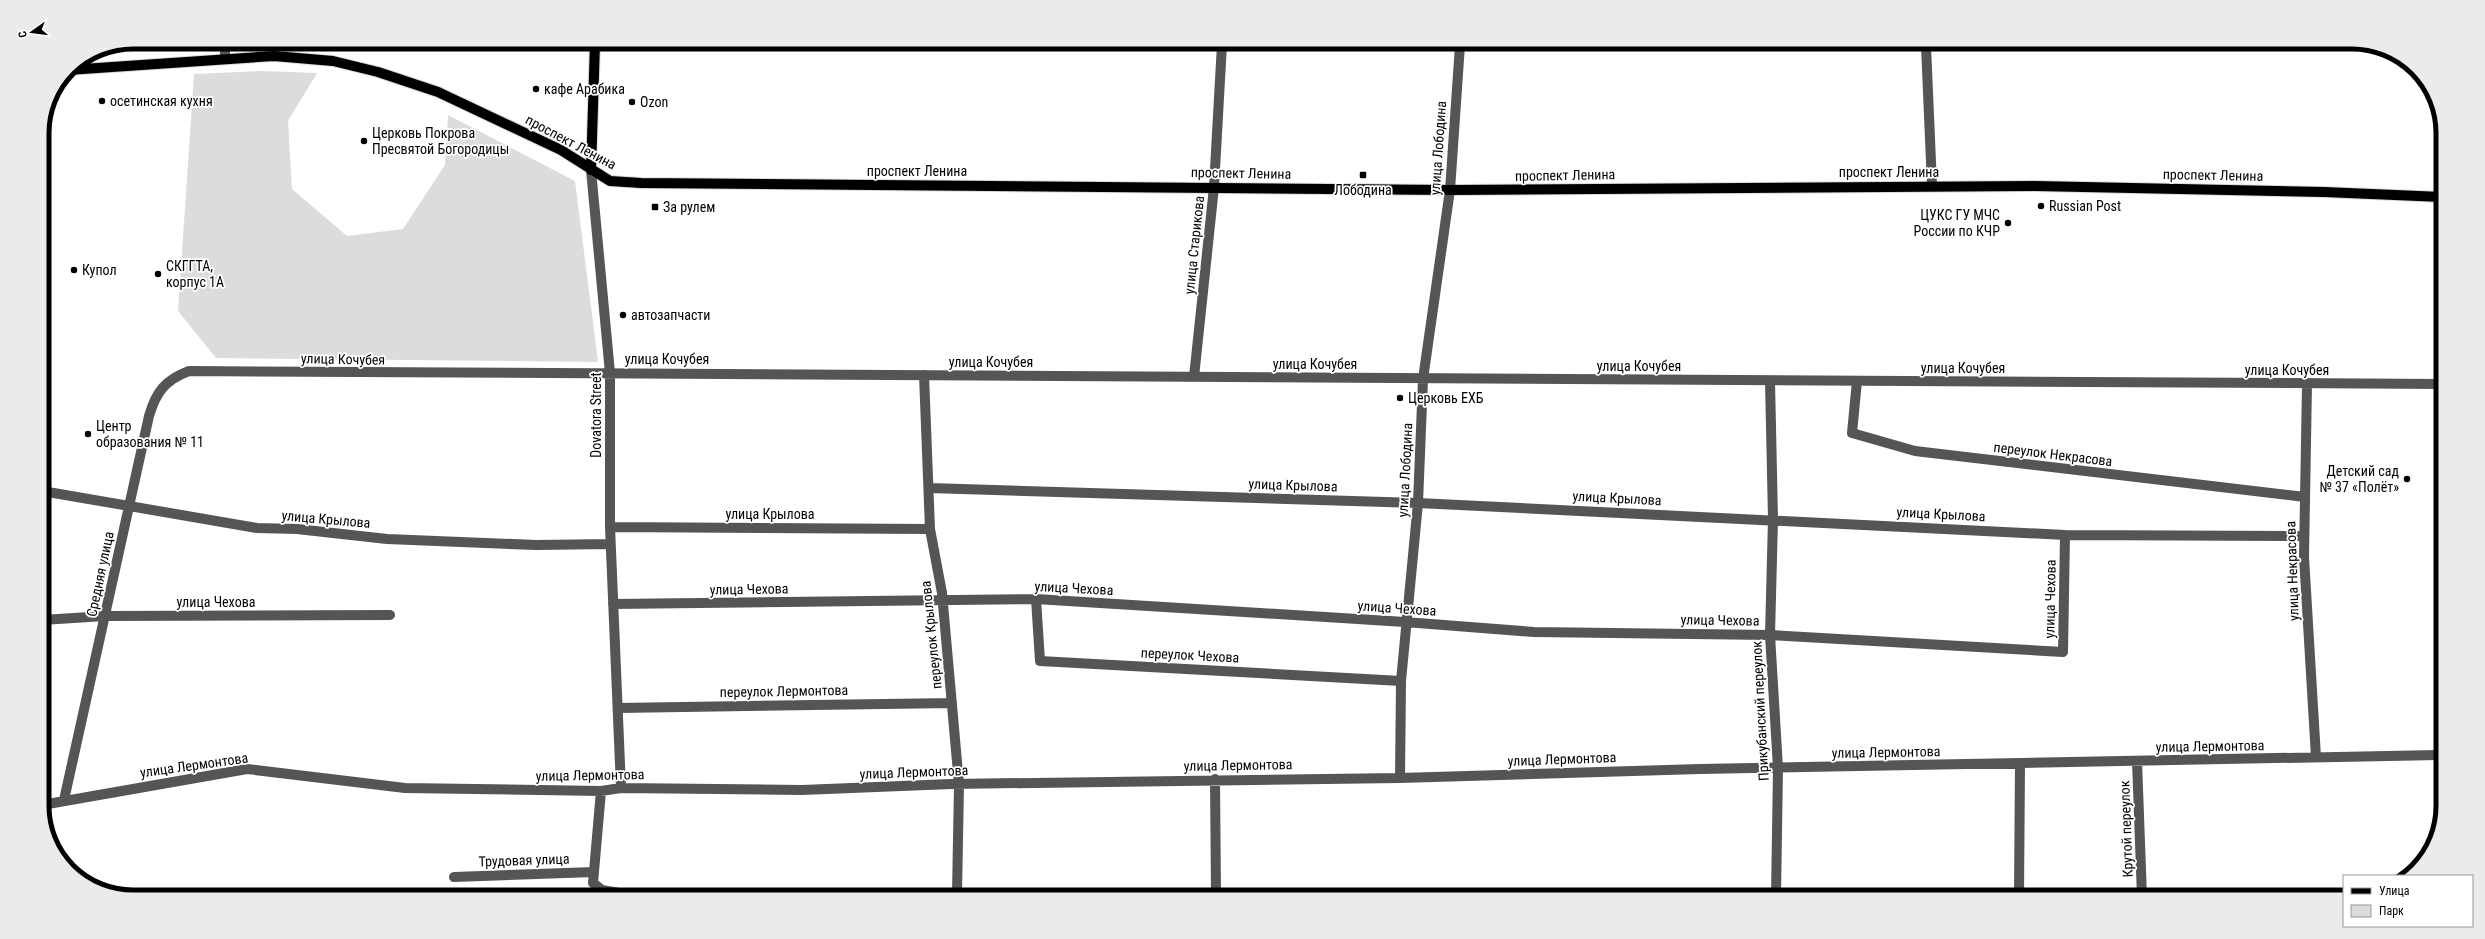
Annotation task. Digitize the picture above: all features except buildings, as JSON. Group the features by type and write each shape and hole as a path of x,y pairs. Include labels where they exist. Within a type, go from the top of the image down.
{"main road":[{"name":"Dovatora Street","path":"591,170 595,49"},
{"name":"проспект Ленина","path":"79,69 225,58 274,56 304,57 333,61 378,72 438,92 562,150 610,181 641,183 1450,190 1932,185 2316,191 2436,197"}],"street":[{"path":"225,49 225,58"},
{"name":"улица Старикова","path":"1194,377 1214,187 1222,49"},
{"name":"улица Лободина","path":"1400,778 1401,681 1405,622 1418,503 1423,379 1450,190 1460,49"},
{"path":"1926,49 1932,185"},
{"name":"Dovatora Street","path":"591,170 610,373 610,544 621,788"},
{"name":"улица Кочубея","path":"189,371 2436,384"},
{"name":"Средняя улица","path":"64,800 129,505 155,396 164,384 175,376 189,371"},
{"name":"переулок Крылова","path":"924,375 930,528 942,600 959,784 958,890"},
{"name":"Прикубанский переулок","path":"1770,381 1773,519 1770,635 1778,768 1776,890"},
{"name":"переулок Некрасова","path":"1857,381 1852,433 1915,451 2305,497"},
{"name":"улица Некрасова","path":"2307,384 2304,536 2316,757"},
{"name":"улица Крылова","path":"929,488 1418,503 1773,519 2065,535 2304,536"},
{"name":"улица Крылова","path":"49,492 257,528 297,529 387,539 536,545 610,544"},
{"name":"улица Крылова","path":"610,528 930,528"},
{"name":"улица Чехова","path":"613,604 1036,599 1405,622 1534,632 1770,635 2062,652 2065,535"},
{"name":"переулок Чехова","path":"1036,599 1040,661 1401,681"},
{"name":"улица Чехова","path":"49,620 105,616 390,615"},
{"name":"переулок Лермонтова","path":"618,708 952,703"},
{"name":"улица Лермонтова","path":"49,803 247,769 405,788 601,791 621,788 802,790 959,784 1215,779 1400,778 1778,768 2436,755"},
{"name":"Крутой переулок","path":"2137,761 2142,890"},
{"path":"2019,890 2020,763"},
{"path":"1215,779 1216,890"},
{"path":"601,791 594,883 602,890"},
{"name":"Трудовая улица","path":"454,877 594,872"}],"green space":[{"path":"262,71 317,73 288,121 292,189 347,236 403,229 445,165 448,115 575,181 598,362 216,358 178,311 194,74"}],"place":[{"name":"кафе Арабика","path":"536,89"},
{"name":"осетинская кухня","path":"102,101"},
{"name":"Ozon","path":"632,102"},
{"name":"Церковь Покрова Пресвятой Богородицы","path":"364,141"},
{"name":"Лободина","path":"1363,175"},
{"name":"Russian Post","path":"2041,206"},
{"name":"За рулем","path":"655,207"},
{"name":"ЦУКС ГУ МЧС России по КЧР","path":"2008,223"},
{"name":"Купол","path":"74,270"},
{"name":"СКГГТА, корпус 1А","path":"158,274"},
{"name":"автозапчасти","path":"623,315"},
{"name":"Церковь ЕХБ","path":"1400,398"},
{"name":"Центр образования № 11","path":"88,434"},
{"name":"Детский сад № 37 «Полёт»","path":"2407,479"}]}
